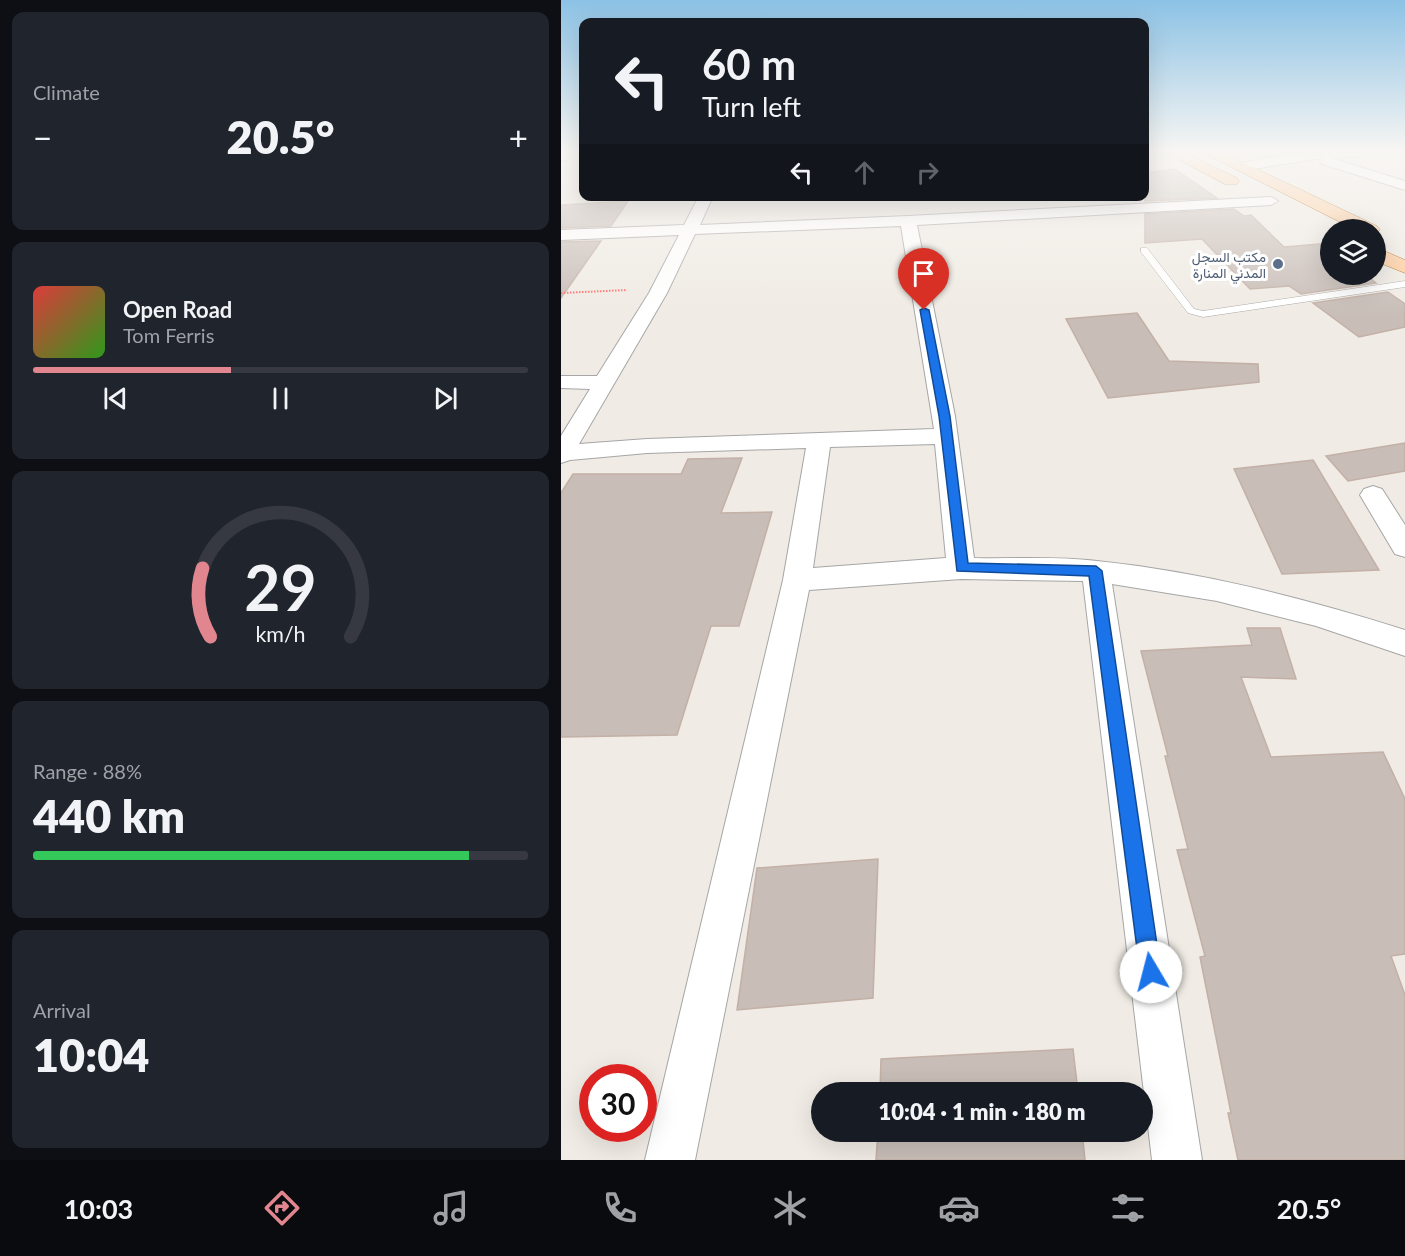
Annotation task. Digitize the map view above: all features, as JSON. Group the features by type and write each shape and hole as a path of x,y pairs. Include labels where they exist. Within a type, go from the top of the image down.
{"main road":[{"path":"1318,207 1341,219"},
{"path":"1386,247 1405,267"}],"street":[{"path":"561,454 658,293 701,207"},
{"path":"561,235 908,221 1137,207"},
{"path":"908,221 944,416 961,568"},
{"path":"561,382 604,383"},
{"path":"561,454 647,446 946,436"},
{"path":"670,1160 797,580 819,442"},
{"path":"1373,495 1405,547"},
{"path":"797,580 961,568 1096,571 1217,590 1316,614 1405,643"},
{"path":"1096,571 1177,1160"}],"lane":[{"path":"1145,250 1191,311 1203,314 1405,284"}],"path":[{"path":"561,293 626,290 658,293"}],"building":[{"path":"561,207 624,207 611,226 561,228"},
{"path":"1234,209 1244,216 1251,215 1284,247 1320,244 1320,285 1362,285 1301,294 1289,286 1250,289 1202,239 1145,243 1145,214"},
{"path":"601,241 561,298 561,242"},
{"path":"1388,292 1405,304 1405,327 1359,337 1313,303"},
{"path":"1137,313 1169,361 1258,364 1259,382 1108,398 1066,319"},
{"path":"1405,443 1405,471 1348,481 1326,456"},
{"path":"742,458 721,513 772,512 739,626 711,626 677,735 561,737 561,493 573,474 681,474 688,459"},
{"path":"1313,460 1379,570 1282,574 1234,469"},
{"path":"1247,628 1280,628 1296,679 1241,677 1271,757 1383,752 1405,799 1405,954 1391,956 1405,995 1405,1160 1238,1160 1200,957 1205,956 1177,850 1188,849 1165,756 1168,756 1141,651 1252,645"},
{"path":"878,859 873,998 737,1010 757,868"},
{"path":"1073,1049 1077,1082 880,1082 881,1059"},
{"path":"877,1142 1083,1142 1085,1160 876,1160"}],"place":[{"name":"مكتب السجل المدني المنارة","path":"1278,264"}],"route":[{"path":"924,310 944,416 961,568 1096,571 1151,972"}]}
